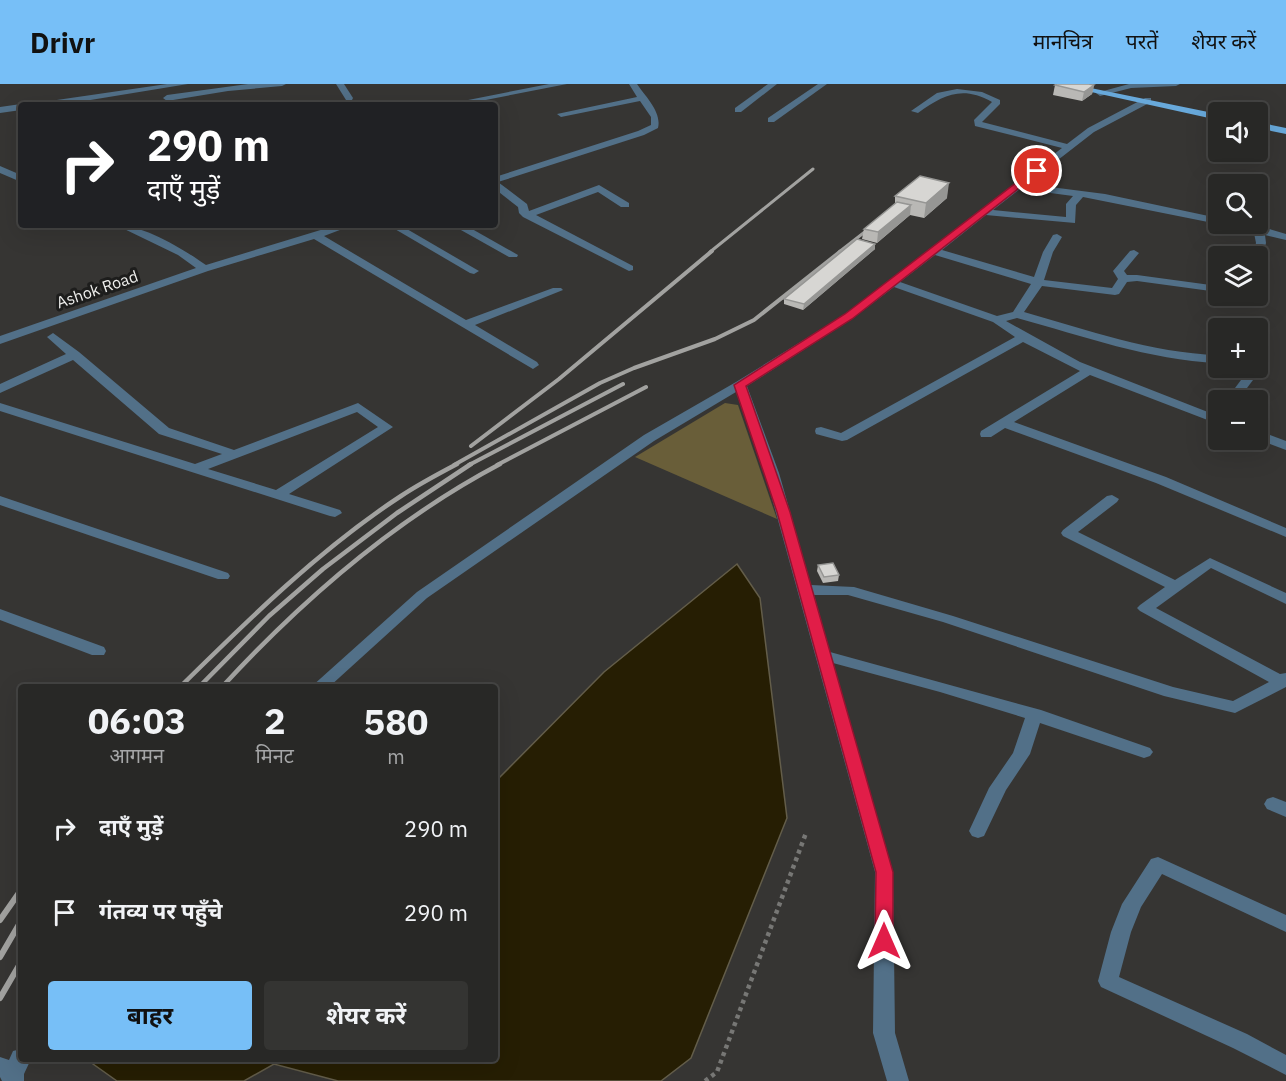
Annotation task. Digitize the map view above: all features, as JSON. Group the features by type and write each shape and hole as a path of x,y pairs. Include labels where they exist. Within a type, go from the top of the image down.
{"main road":[{"path":"1059,84 1208,114"},
{"path":"1076,84 1102,92"},
{"path":"1268,126 1286,130"}],"street":[{"path":"63,102 184,84"},
{"path":"167,98 228,88 282,84"},
{"path":"340,84 349,98"},
{"path":"463,102 563,84"},
{"path":"498,181 641,133 655,126 655,117 633,84"},
{"path":"738,110 773,84"},
{"path":"771,120 823,84"},
{"path":"1102,92 1131,86 1176,84"},
{"path":"915,111 943,93 958,91 975,94 997,102 976,122 978,124 1069,147"},
{"path":"561,114 643,98"},
{"path":"322,684 422,595 648,438 740,385 848,317 1091,130 1146,101"},
{"path":"0,110 18,107"},
{"path":"0,169 18,178"},
{"path":"498,185 523,206 524,213 527,215 629,268"},
{"path":"1017,186 1105,196 1208,219"},
{"path":"527,215 599,188 625,205"},
{"path":"983,212 1071,221 1071,204 1081,194"},
{"path":"128,228 182,253 204,269"},
{"name":"Ashok Road","path":"0,340 204,269 338,228"},
{"path":"398,228 474,271"},
{"path":"463,228 513,255"},
{"path":"1268,232 1286,237"},
{"path":"315,235 533,365"},
{"path":"1017,314 1037,282 1048,252 1057,237"},
{"path":"934,251 1037,282 1115,292 1124,279"},
{"path":"1124,279 1118,271 1134,252"},
{"path":"1124,279 1148,279 1208,288"},
{"path":"892,283 997,320 1022,338 1090,370 1208,415"},
{"path":"465,325 557,290"},
{"path":"997,320 1017,314 1133,347 1208,359"},
{"path":"53,337 164,431 234,454"},
{"path":"821,431 842,437 1022,338"},
{"path":"0,389 75,355"},
{"path":"986,434 1090,370"},
{"path":"1240,390 1250,378"},
{"path":"740,385 772,473 807,590 884,872 884,1034 898,1081"},
{"path":"195,469 358,407 387,428 278,495"},
{"path":"0,408 335,513"},
{"path":"1005,423 1161,480 1286,533"},
{"path":"1268,439 1286,446"},
{"path":"1112,499 1068,533 1175,586"},
{"path":"0,500 223,576"},
{"path":"1284,680 1145,608 1210,562 1286,599"},
{"path":"807,590 849,590 948,619 1170,692 1235,707 1284,680"},
{"path":"0,614 98,651"},
{"path":"825,656 887,670 1035,714 1144,752"},
{"path":"978,831 998,788 1021,754 1035,714"},
{"path":"1286,924 1158,864 1132,904 1121,932 1108,981 1240,1041 1286,1066"}],"path":[{"path":"705,1081 717,1071 806,833"}],"shaded area":[{"path":"725,403 738,405 777,519 635,457"},
{"path":"737,564 760,598 787,818 691,1058 661,1081 338,1081 274,1064 244,1081 117,1081 90,1062 498,1062 498,779 604,672"}],"building":[{"path":"1055,85 1094,85 1084,92"},
{"path":"920,176 949,183 926,203 895,196"},
{"path":"897,202 911,205 878,232 864,229"},
{"path":"857,239 875,244 804,304 784,299"},
{"path":"833,563 839,575 824,577 818,565"}],"railway":[{"path":"710,252 813,169"},
{"path":"839,252 875,224"},
{"path":"471,446 559,379 712,251"},
{"path":"454,465 600,383 634,368 715,339 754,320 841,251"},
{"path":"469,465 623,384"},
{"path":"497,465 646,387"},
{"path":"183,684 259,611 342,539 401,496 457,464"},
{"path":"202,684 269,616 323,569 397,513 471,464"},
{"path":"225,684 285,623 387,536 423,510 500,464"},
{"path":"0,920 18,894"},
{"path":"0,957 18,926"},
{"path":"0,998 18,967"}],"route":[{"path":"884,941 884,872 784,512 740,385 848,317 1037,171"}]}
